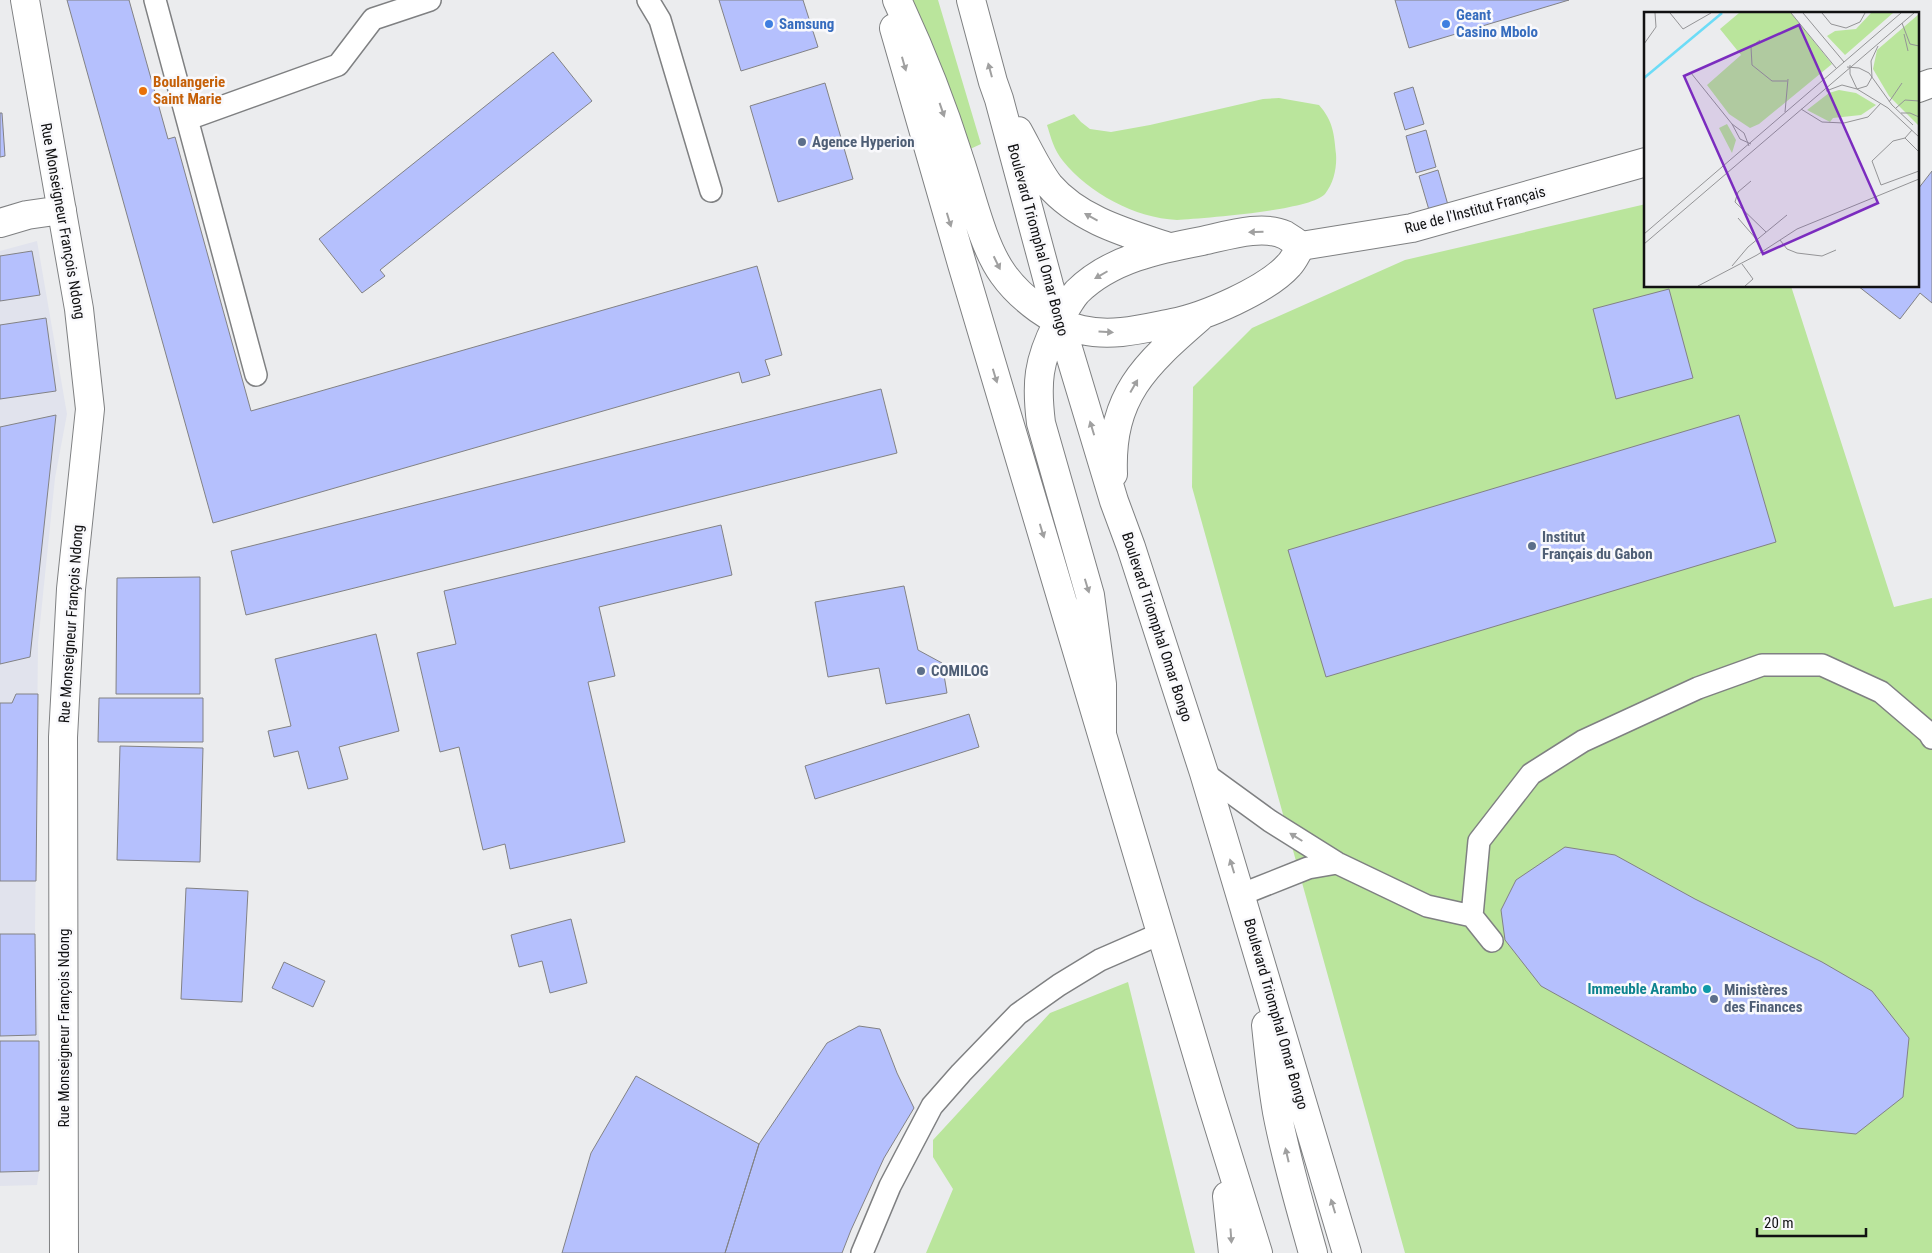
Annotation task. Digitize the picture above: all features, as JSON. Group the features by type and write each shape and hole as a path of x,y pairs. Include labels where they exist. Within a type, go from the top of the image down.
{"main road":[{"name":"Rue Monseigneur François Ndong","path":"25,0 79,309 90,409 70,589 63,737 64,1253"},
{"path":"886,0 929,153 1258,1253"},
{"path":"897,0 937,94 974,209 1002,273 1016,290 1035,307 1059,320 1081,330 1109,333 1132,331 1176,322 1240,298 1271,281 1290,264 1301,246 1283,235 1256,230 1168,247 1134,257 1089,282 1076,293 1059,320 1047,344 1039,371 1038,399 1041,423 1090,596 1102,684 1102,734"},
{"name":"Boulevard Triomphal Omar Bongo","path":"970,0 1059,320 1114,500 1204,773 1347,1253"},
{"path":"1920,87 1932,83"},
{"path":"999,99 1048,183 1057,193 1084,213 1104,224 1168,247"},
{"name":"Rue de l'Institut Français","path":"1301,246 1412,228 1644,163"},
{"path":"0,223 27,215 62,210"},
{"path":"1114,500 1113,462 1115,434 1123,405 1140,375 1155,358 1206,311"},
{"path":"1265,980 1270,1070 1277,1113 1290,1172 1313,1253"},
{"path":"1211,1101 1229,1210 1233,1253"}],"lane":[{"path":"157,0 256,375"},
{"path":"188,119 338,65 373,19 430,0"},
{"path":"648,0 660,20 711,191"},
{"path":"1472,916 1479,842 1531,774 1583,741 1698,688 1762,665 1822,665 1881,692 1929,733 1932,738"},
{"path":"1204,773 1270,821 1337,863 1427,906 1472,916 1492,941"},
{"path":"1240,895 1308,868 1337,863"},
{"path":"862,1253 890,1186 932,1106 961,1073 1018,1014 1051,991 1100,960 1162,933"}],"shaded area":[{"path":"37,241 67,414 55,478 38,643 35,934 39,1041 39,1171 37,1185 0,1186 0,251"}],"green space":[{"path":"912,0 938,0 981,144 968,150 921,18"},
{"path":"1279,98 1319,105 1324,111 1330,122 1334,140 1336,159 1334,175 1331,185 1325,194 1315,200 1255,213 1177,220 1161,218 1129,209 1099,193 1074,173 1057,153 1047,125 1074,114 1090,129 1111,132 1263,99"},
{"path":"1644,204 1644,288 1792,288 1894,607 1932,598 1932,1253 1405,1253 1192,487 1193,387 1252,328 1405,260"},
{"path":"1128,982 1195,1253 926,1253 953,1189 933,1157 933,1140 1050,1013"}],"building":[{"path":"67,0 129,0 168,139 175,137 251,411 757,266 782,355 765,360 770,375 742,383 739,372 213,523"},
{"name":"Samsung","path":"719,0 803,0 818,47 741,71"},
{"name":"Geant Casino Mbolo","path":"1395,0 1569,0 1409,48"},
{"path":"553,52 592,101 380,270 385,276 362,293 319,239"},
{"name":"Agence Hyperion","path":"825,83 853,179 778,202 750,106"},
{"path":"1413,87 1424,124 1405,130 1394,93"},
{"path":"0,113 2,113 5,156 0,157"},
{"path":"1426,130 1436,167 1416,173 1406,136"},
{"path":"1438,170 1448,205 1429,210 1419,176"},
{"path":"1932,171 1932,303 1920,293 1900,319 1861,288 1920,288 1920,186"},
{"path":"32,251 40,295 0,301 0,256"},
{"path":"1669,289 1693,378 1616,399 1593,309"},
{"path":"46,318 56,391 0,399 0,325"},
{"path":"881,389 897,453 246,615 231,551"},
{"path":"56,415 30,657 0,664 0,427"},
{"name":"Institut Français du Gabon","path":"1739,415 1776,542 1326,677 1288,550"},
{"path":"721,525 732,575 599,607 615,676 588,682 625,842 510,869 505,844 483,850 459,747 440,752 417,653 456,644 444,591"},
{"path":"200,577 200,694 116,694 117,578"},
{"path":"904,586 918,650 942,663 947,693 886,704 879,668 828,677 815,602"},
{"path":"376,634 399,731 339,747 348,779 308,789 298,751 274,757 268,731 291,726 275,659"},
{"path":"16,694 38,694 36,881 0,881 0,703 12,703"},
{"path":"99,698 203,698 203,742 98,742"},
{"path":"969,714 979,747 815,799 805,766"},
{"path":"120,746 203,748 200,862 117,860"},
{"name":"Immeuble Arambo","path":"1565,847 1615,855 1695,899 1822,962 1872,991 1909,1038 1903,1097 1856,1134 1797,1128 1541,986 1505,940 1501,910 1516,880"},
{"path":"186,888 248,891 242,1002 181,999"},
{"path":"571,919 587,983 550,993 542,961 519,967 511,935"},
{"path":"0,934 35,934 36,1035 0,1036"},
{"path":"284,962 325,981 313,1007 272,988"},
{"path":"859,1026 880,1029 897,1073 914,1108 884,1158 842,1253 725,1253 759,1144 827,1043"},
{"path":"0,1041 39,1041 39,1171 0,1172"},
{"path":"636,1076 759,1144 725,1253 562,1253 591,1153"}],"place":[{"name":"Samsung","path":"769,24"},
{"name":"Geant Casino Mbolo","path":"1446,24"},
{"name":"Boulangerie Saint Marie","path":"143,91"},
{"name":"Agence Hyperion","path":"802,142"},
{"name":"Institut Français du Gabon","path":"1532,546"},
{"name":"COMILOG","path":"921,671"},
{"name":"Immeuble Arambo","path":"1707,989"},
{"name":"Ministères des Finances","path":"1714,999"}]}
